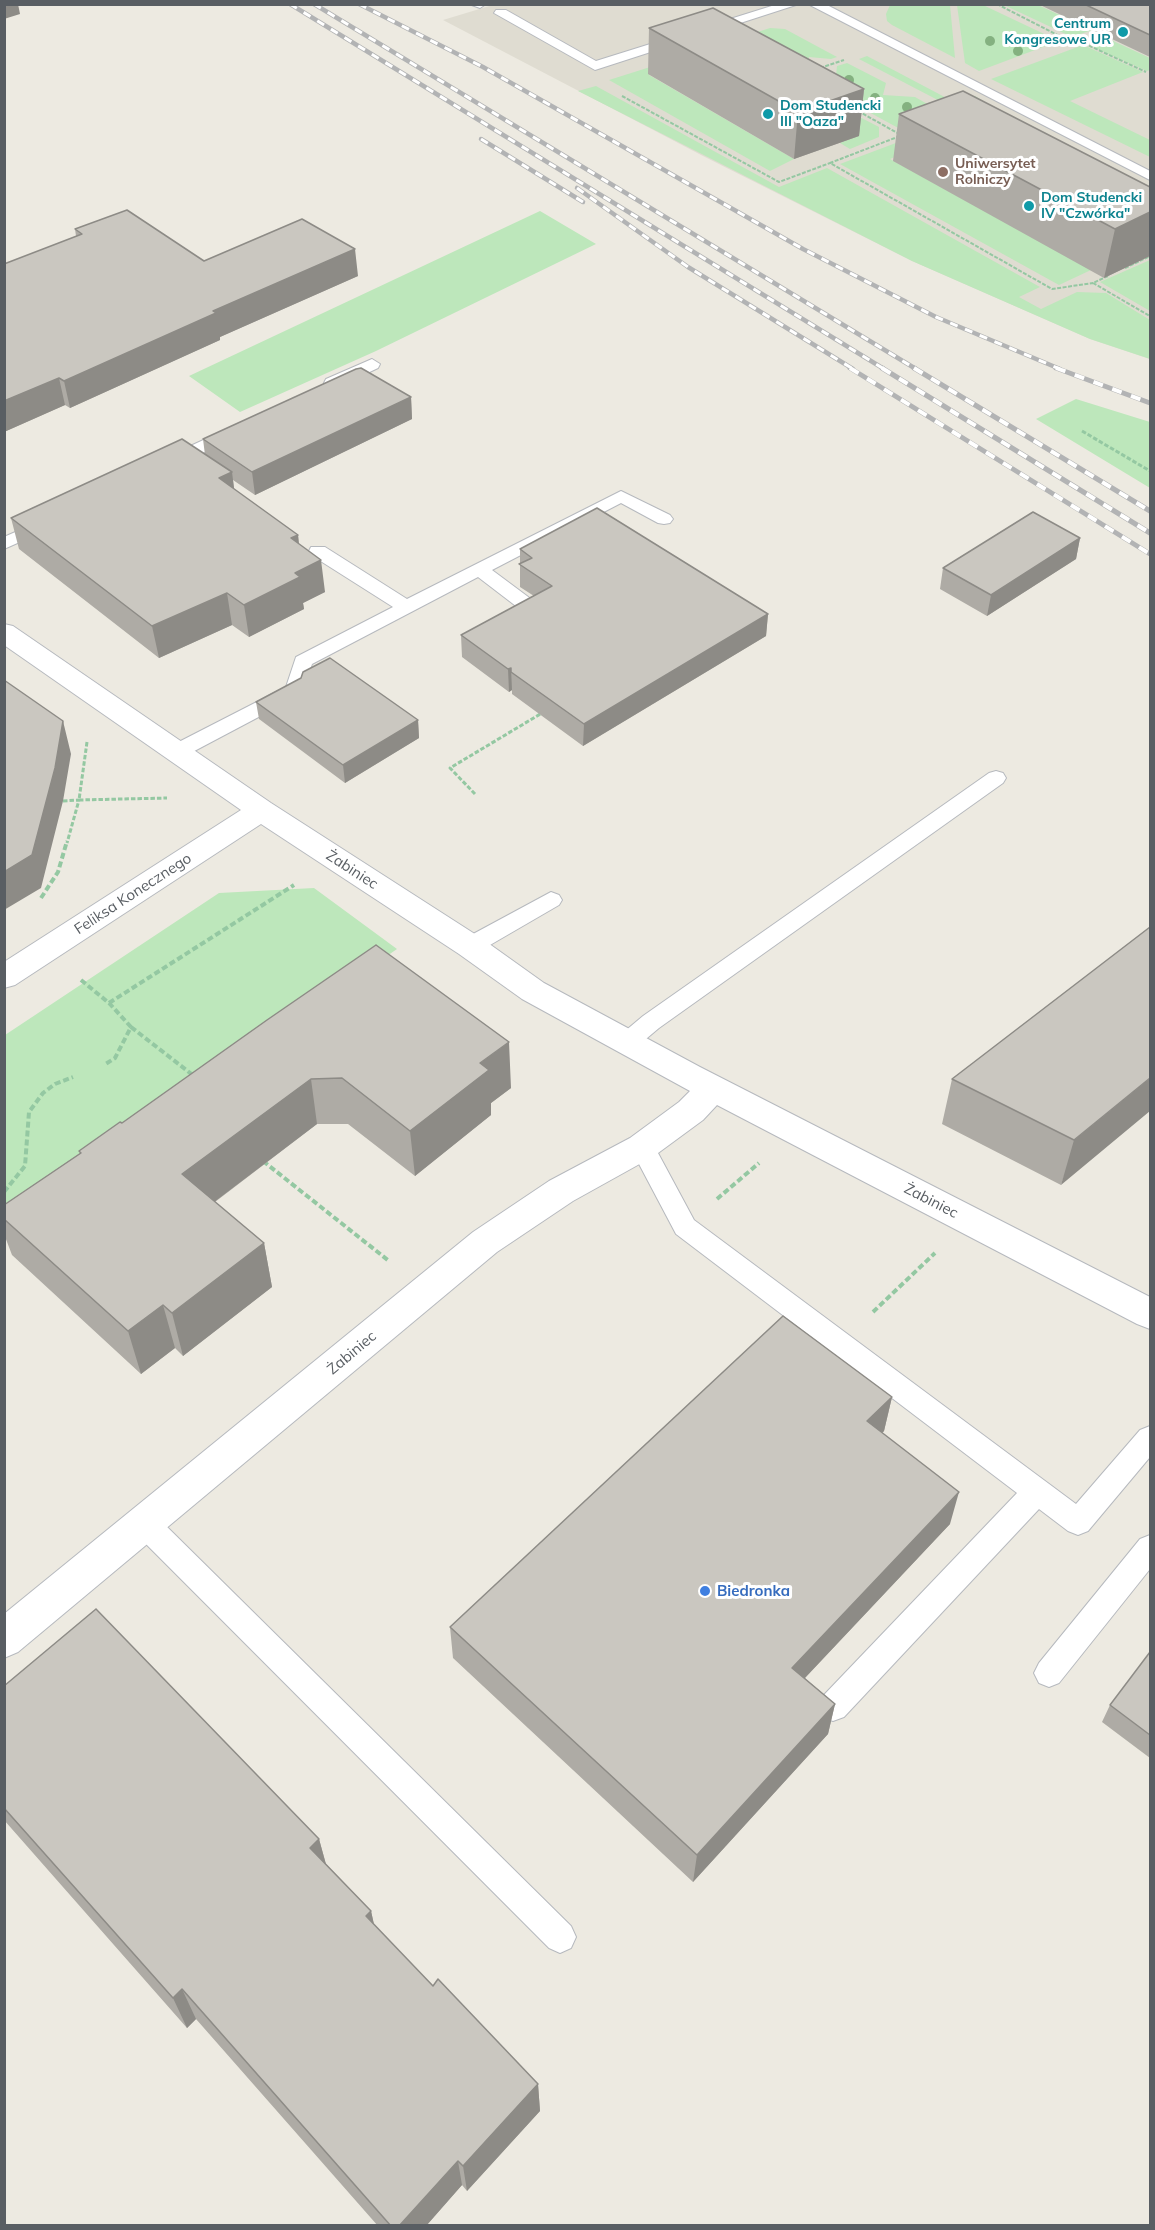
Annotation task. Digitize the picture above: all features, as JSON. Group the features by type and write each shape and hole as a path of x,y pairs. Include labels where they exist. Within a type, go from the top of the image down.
{"street":[{"name":"Żabiniec","path":"4,632 261,810 470,946 533,991 626,1043 1150,1314"},
{"name":"Feliksa Konecznego","path":"4,977 261,810"},
{"name":"Żabiniec","path":"4,1639 485,1242 561,1191 642,1147 691,1111 712,1088"}],"lane":[{"path":"501,14 595,66 793,4"},
{"path":"814,4 1148,172"},
{"path":"320,389 372,364"},
{"path":"151,471 246,425"},
{"path":"183,456 201,468"},
{"path":"177,752 295,690 303,661 621,496 664,519"},
{"path":"4,544 57,518"},
{"path":"318,551 406,607"},
{"path":"478,569 532,609"},
{"path":"626,1043 660,1015 996,778"},
{"path":"470,946 551,900"},
{"path":"642,1147 685,1227 1078,1522 1150,1438"},
{"path":"833,1707 1037,1491"},
{"path":"145,1524 560,1937"},
{"path":"1049,1673 1150,1548"}],"path":[{"path":"997,4 1073,43"},
{"path":"1079,42 1146,72"},
{"path":"818,69 850,57"},
{"path":"616,92 779,182 902,135 854,109"},
{"path":"830,163 1052,289 1092,283 1112,274"},
{"path":"1122,270 1150,256"},
{"path":"1092,283 1150,316"},
{"path":"1082,431 1150,471"},
{"path":"476,794 450,768 546,710"},
{"path":"33,903 43,897 58,872 79,800 87,741"},
{"path":"63,801 172,798"},
{"path":"110,1003 300,881"},
{"path":"46,951 110,1003 131,1027 200,1081"},
{"path":"104,1065 115,1058 131,1027"},
{"path":"4,1192 25,1166 29,1112 43,1093 55,1084 73,1077"},
{"path":"255,1155 427,1291"},
{"path":"685,1227 762,1160"},
{"path":"840,1344 938,1250"}],"shaded area":[{"name":"Uniwersytet Rolniczy","path":"496,4 1150,5 1150,359 1090,339 912,261 703,156 443,20"}],"green space":[{"path":"890,5 950,5 955,58 887,21 886,14"},
{"path":"957,5 983,5 1059,41 979,71 965,63"},
{"path":"1004,5 1038,5 1092,30 1072,37"},
{"path":"770,28 785,29 837,57 831,59 809,57 807,68 736,39"},
{"path":"1111,40 1150,58 1150,70 1147,71 1093,47"},
{"path":"1083,45 1143,72 1070,101 1150,140 1150,157 991,79"},
{"path":"867,56 956,103 975,96 983,101 957,110 859,59"},
{"path":"666,62 649,75 794,159 770,171 609,80"},
{"path":"847,63 886,83 883,95 915,97 945,114 902,130 804,77 836,76 837,66"},
{"path":"798,85 879,127 879,137 850,149 840,143 859,135"},
{"path":"596,86 779,187 827,168 1040,287 1019,297 1041,309 1077,292 1106,293 1150,320 1150,359 1090,339 912,261 578,91"},
{"path":"957,120 969,125 890,159 1091,270 1059,285 840,164"},
{"path":"540,211 596,244 376,351 240,412 189,376"},
{"path":"1150,260 1150,311 1100,282"},
{"path":"1076,399 1150,422 1150,488 1036,419"},
{"path":"314,888 397,949 221,1071 5,1233 5,1035 219,893"}],"building":[{"path":"1084,4 1150,4 1150,35"},
{"path":"713,8 864,89 798,112 649,28"},
{"path":"963,91 1150,187 1150,212 1115,229 899,114"},
{"path":"127,210 204,261 302,219 355,249 213,311 216,313 64,381 59,378 4,401 4,264 82,234 75,229"},
{"path":"361,368 411,397 252,472 203,439 356,369"},
{"path":"182,439 232,472 219,478 298,535 291,538 321,560 295,573 300,577 244,605 227,593 152,626 11,518"},
{"path":"597,508 768,614 584,724 511,672 511,668 508,669 461,635 552,586 519,564 532,558 520,549"},
{"path":"1033,512 1080,538 991,595 943,568"},
{"path":"330,658 418,720 343,765 256,702 301,678 303,672"},
{"path":"4,680 63,721 55,768 32,855 4,872"},
{"path":"1150,927 1150,1078 1074,1140 952,1079"},
{"path":"376,945 509,1042 480,1063 489,1070 410,1131 342,1078 311,1079 182,1174 264,1243 172,1313 163,1305 128,1331 4,1219 4,1205"},
{"name":"Biedronka","path":"783,1316 892,1397 867,1421 959,1492 792,1668 835,1704 697,1855 450,1627"},
{"path":"96,1609 319,1839 310,1848 371,1911 366,1916 433,1986 438,1979 538,2084 463,2166 458,2161 399,2226 391,2226 182,1989 173,1998 4,1808 4,1686"},
{"path":"1150,1652 1150,1735 1110,1705"}],"railway":[{"path":"290,4 884,369"},
{"path":"314,4 916,369"},
{"path":"359,4 483,67 803,249 936,317 1060,369"},
{"path":"481,139 583,202"},
{"path":"577,188 688,267 853,369"},
{"path":"850,368 1150,554"},
{"path":"882,368 1150,533"},
{"path":"914,368 1150,511"},
{"path":"1056,368 1150,403"}],"place":[{"name":"Centrum Kongresowe UR","path":"1123,32"},
{"name":"Dom Studencki III \"Oaza\"","path":"768,114"},
{"name":"Uniwersytet Rolniczy","path":"943,172"},
{"name":"Dom Studencki IV \"Czwórka\"","path":"1029,206"},
{"name":"Biedronka","path":"705,1591"}]}
